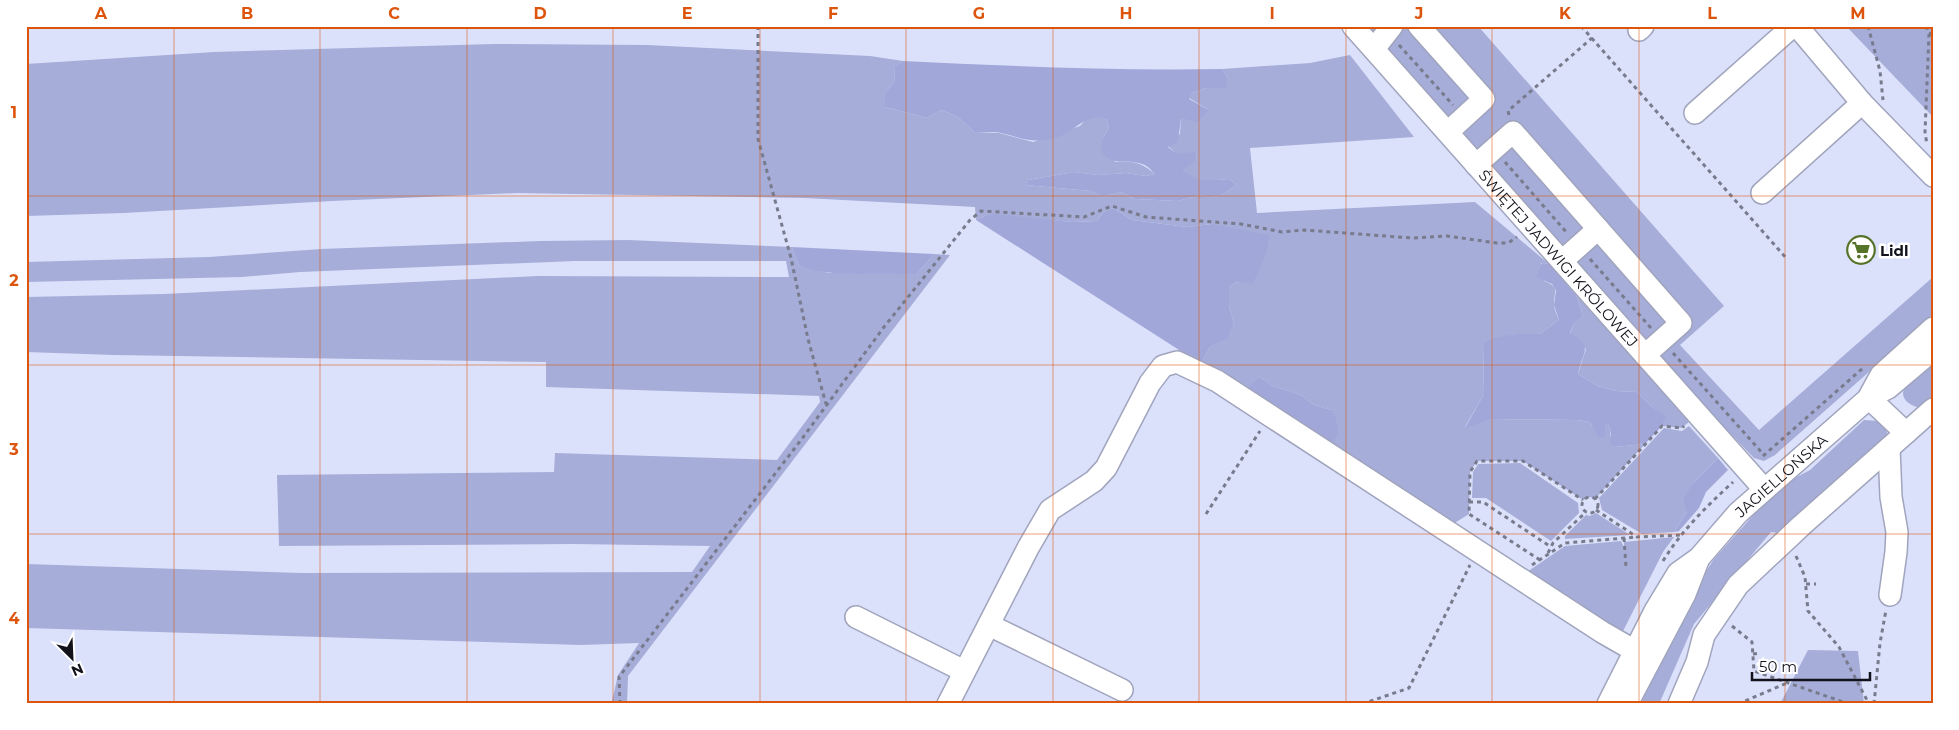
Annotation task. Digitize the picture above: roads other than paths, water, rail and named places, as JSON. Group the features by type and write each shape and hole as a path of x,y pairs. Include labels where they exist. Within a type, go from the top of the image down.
{"street":[{"name":"ŚWIĘTEJ JADWIGI KRÓLOWEJ","path":"1354,26 1764,489"},
{"path":"1374,49 1392,26"},
{"path":"1419,26 1484,99 1448,132"},
{"path":"1695,112 1795,26 1862,103 1933,176"},
{"path":"1762,193 1862,103"},
{"path":"1476,164 1513,132 1681,323 1645,355"},
{"path":"1562,261 1598,229"},
{"name":"JAGIELLOŃSKA","path":"1869,398 1881,375 1933,328"},
{"name":"JAGIELLOŃSKA","path":"1608,704 1685,594 1698,558 1738,513 1869,398 1888,388 1933,350"},
{"path":"948,704 1028,548 1050,510 1094,481 1106,468 1150,383 1163,366 1177,362 1217,381 1555,602 1642,655"},
{"path":"1869,398 1906,433"},
{"path":"1679,704 1697,662 1704,635 1738,585 1933,409"},
{"path":"1889,448 1891,497 1897,532 1890,595"},
{"path":"856,617 964,671"},
{"path":"989,625 1122,690"},
{"name":"JAGIELLOŃSKA","path":"1627,704 1642,655"}],"place":[{"name":"Lidl","path":"1861,250"}]}
